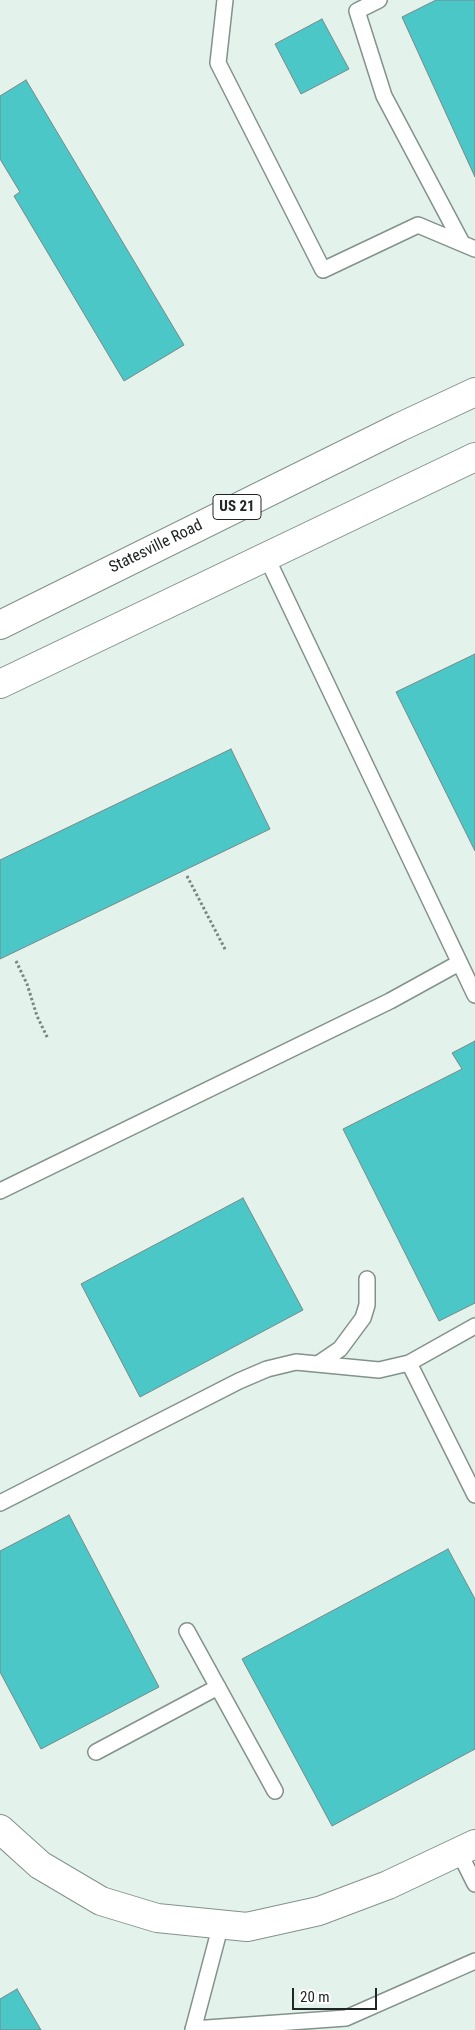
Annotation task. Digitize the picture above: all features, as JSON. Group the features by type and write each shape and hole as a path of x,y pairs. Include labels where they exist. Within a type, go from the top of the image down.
{"main road":[{"name":"Statesville Road","path":"0,625 475,392"},
{"path":"0,684 475,457"},
{"path":"0,1829 40,1865 101,1901 157,1918 247,1927 319,1911 388,1885 467,1848"}],"lane":[{"path":"225,0 218,62 323,270 418,225 468,246"},
{"path":"379,0 357,11 384,96 468,246"},
{"path":"266,556 475,995"},
{"path":"0,1191 390,1000 460,963"},
{"path":"318,1364 340,1349 363,1318 367,1305 367,1279"},
{"path":"0,1503 239,1381 267,1369 296,1362 379,1370 409,1362 475,1326"},
{"path":"409,1362 475,1495"},
{"path":"187,1630 275,1791"},
{"path":"96,1752 218,1687"},
{"path":"467,1848 475,1884"},
{"path":"221,1924 193,2030 346,2018 475,1962"}],"path":[{"path":"187,876 226,951"},
{"path":"16,961 48,1039"}],"building":[{"path":"436,0 475,0 475,177 402,17"},
{"path":"322,19 349,69 301,94 275,44"},
{"path":"26,80 184,345 124,381 14,196 20,192 0,159 0,96"},
{"path":"475,654 475,851 396,692"},
{"path":"231,749 270,829 0,959 0,860"},
{"path":"475,1041 475,1303 439,1321 343,1129 462,1069 452,1053"},
{"path":"243,1198 303,1310 140,1397 81,1284"},
{"path":"69,1515 159,1687 41,1749 0,1672 0,1551"},
{"path":"448,1549 475,1599 475,1749 332,1826 242,1659"},
{"path":"17,1989 41,2030 0,2030 0,1999"}]}
